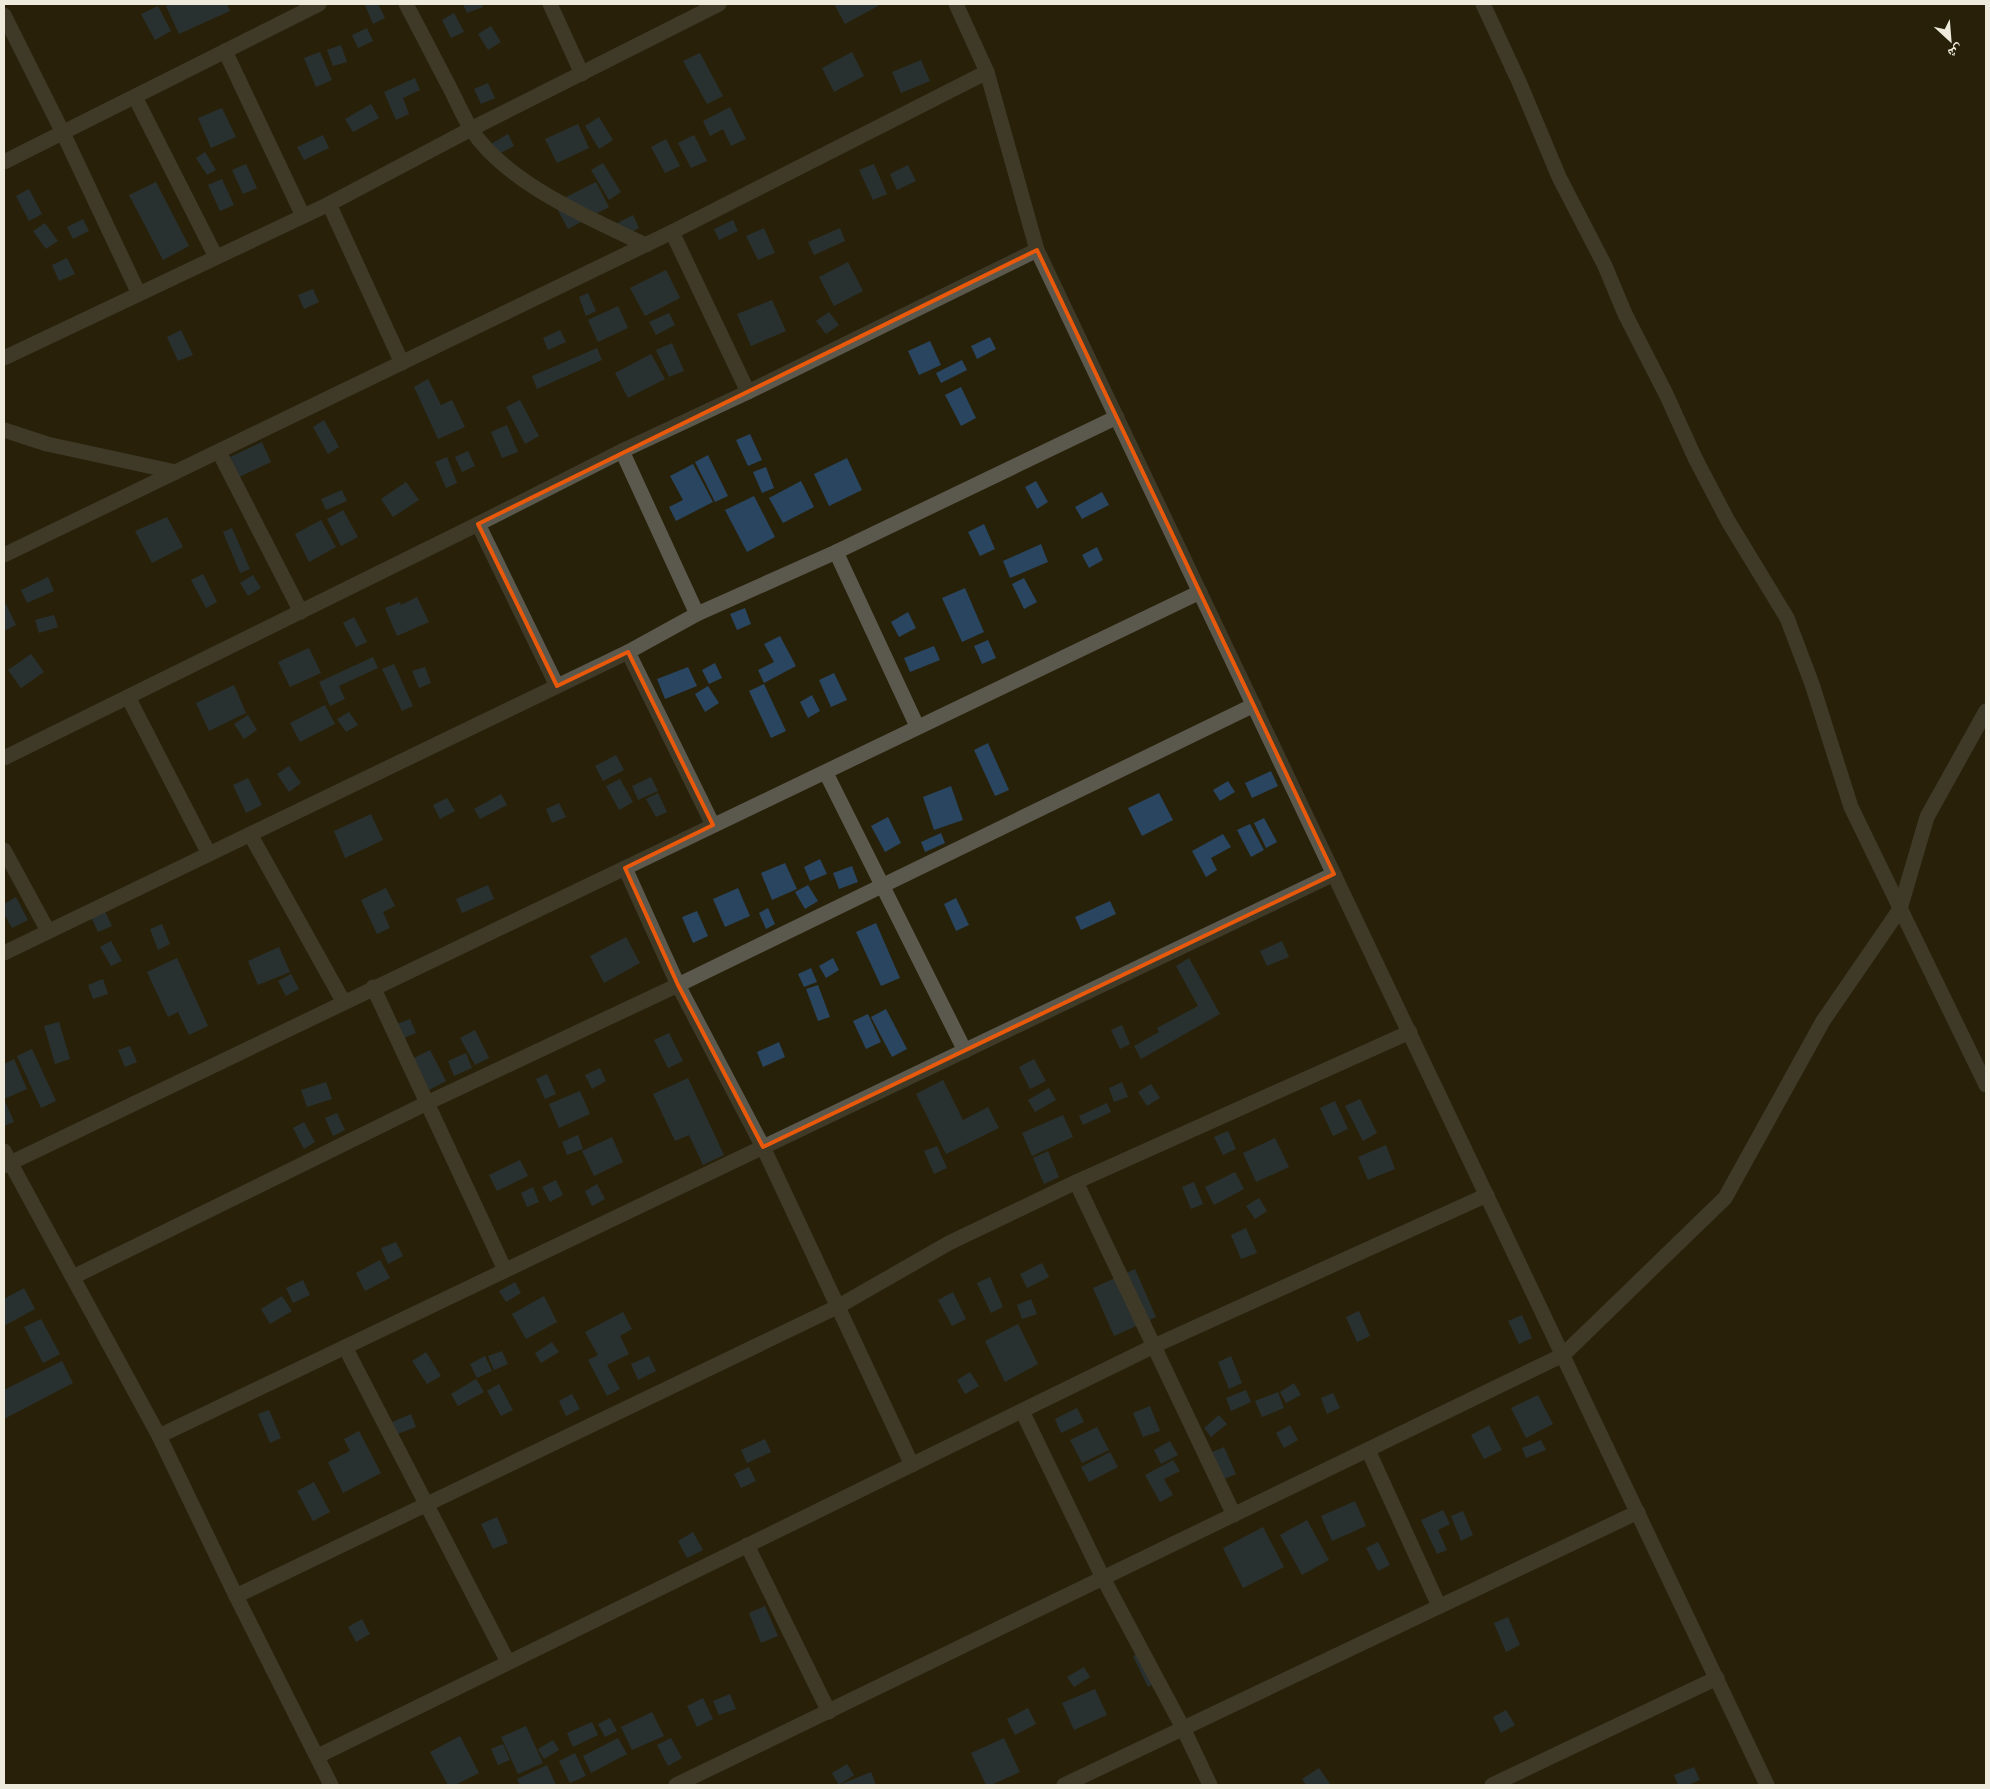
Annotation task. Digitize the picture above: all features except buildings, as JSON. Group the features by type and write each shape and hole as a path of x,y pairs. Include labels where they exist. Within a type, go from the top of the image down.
{"street":[{"path":"4,162 319,4"},
{"path":"406,4 471,129 496,158 516,175 594,220 646,245"},
{"path":"550,4 582,74"},
{"path":"4,358 329,204 471,129 719,4"},
{"path":"956,4 987,72 1037,250 1768,1785"},
{"path":"1483,4 1520,84 1559,177 1605,266 1625,314 1666,394 1695,458 1728,521 1787,618 1812,684 1851,807 1986,1085"},
{"path":"4,15 63,133 139,294"},
{"path":"225,51 303,216"},
{"path":"4,555 646,245 987,72"},
{"path":"134,97 216,258"},
{"path":"329,204 402,363"},
{"path":"672,232 748,392"},
{"path":"4,758 622,451 748,392 1037,250"},
{"path":"4,953 628,652 697,614 836,552 1117,417"},
{"path":"4,430 47,444 176,472"},
{"path":"622,451 697,614"},
{"path":"219,452 301,612"},
{"path":"478,524 557,686"},
{"path":"836,552 917,726"},
{"path":"331,1785 236,1596 159,1436 73,1277 6,1160 625,868 826,772 917,726 1200,592"},
{"path":"628,652 713,825"},
{"path":"128,697 209,854"},
{"path":"73,1277 427,1103 678,985 1254,705"},
{"path":"676,1785 1563,1355 1725,1198 1823,1021 1900,909 1927,817 1986,711"},
{"path":"826,772 965,1051"},
{"path":"250,834 343,1001"},
{"path":"4,850 48,931"},
{"path":"625,868 678,985 763,1147 912,1465"},
{"path":"159,1436 1334,874"},
{"path":"373,987 505,1270"},
{"path":"236,1596 839,1306 949,1243 1076,1182 1410,1032"},
{"path":"1076,1182 1234,1515"},
{"path":"318,1756 1154,1346 1486,1195"},
{"path":"345,1347 508,1662"},
{"path":"1022,1411 1104,1578 1183,1728 1210,1785"},
{"path":"1368,1450 1439,1606"},
{"path":"1064,1785 1638,1512"},
{"path":"747,1546 829,1712"},
{"path":"1492,1785 1716,1678"}],"highlighted area":[{"path":"1037,250 1334,874 763,1147 678,985 625,868 713,825 628,652 557,686 478,524"}]}
